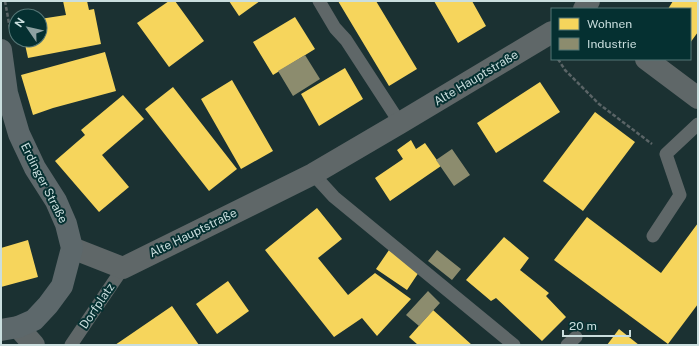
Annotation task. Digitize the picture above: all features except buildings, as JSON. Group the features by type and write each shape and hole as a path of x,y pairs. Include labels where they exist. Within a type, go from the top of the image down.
{"street":[{"name":"Alte Hauptstraße","path":"123,268 313,174 551,33"},
{"name":"Erdinger Straße","path":"1,50 7,93 20,134 35,168 56,201 66,224 72,248 62,286 48,305 34,320 23,338"},
{"path":"647,60 698,98"},
{"path":"72,248 123,268"}],"lane":[{"path":"319,1 335,28 346,40 400,123"},
{"path":"653,236 680,195 666,154 698,124"},
{"path":"313,174 334,197 511,343"},
{"name":"Dorfplatz","path":"71,345 123,268"}],"path":[{"path":"559,60 565,70 599,104 666,154"}]}
